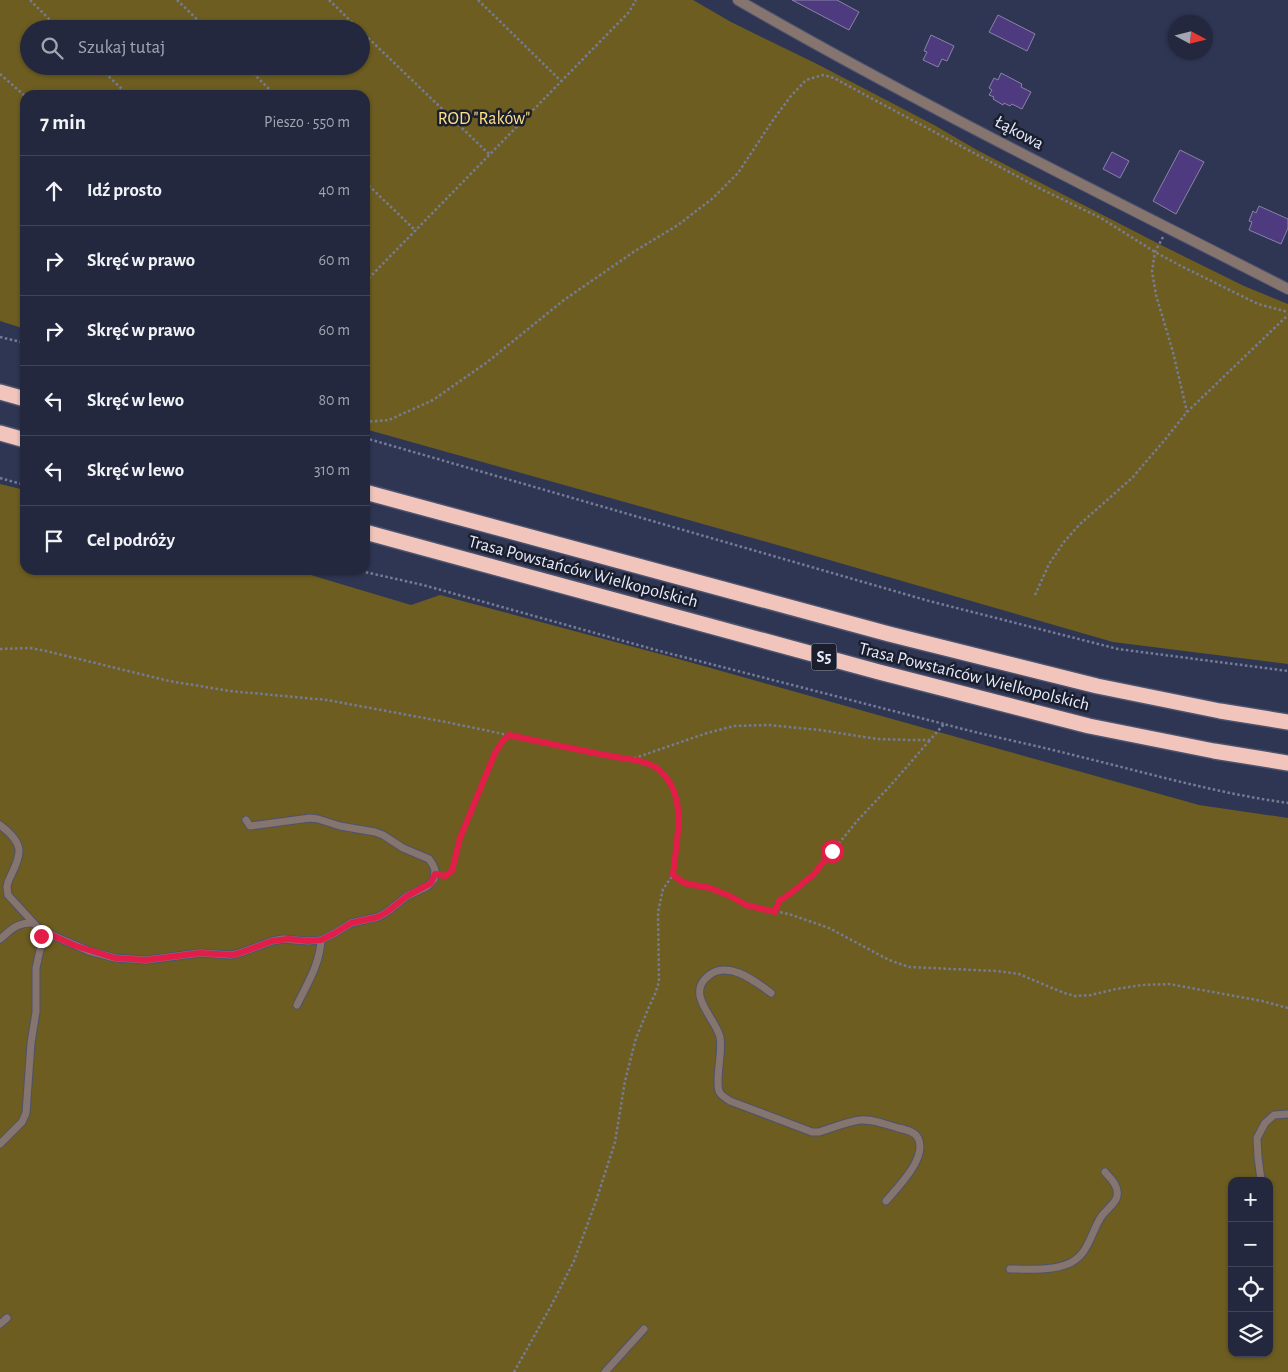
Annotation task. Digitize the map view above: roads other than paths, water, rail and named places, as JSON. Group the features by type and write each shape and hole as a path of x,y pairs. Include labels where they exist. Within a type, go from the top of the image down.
{"highway":[{"path":"0,392 20,398"},
{"path":"0,433 20,439"},
{"name":"Trasa Powstańców Wielkopolskich","path":"370,493 898,637 1097,686 1220,711 1288,722"},
{"name":"Trasa Powstańców Wielkopolskich","path":"370,533 869,670 1080,724 1214,751 1288,763"}],"street":[{"name":"Łąkowa","path":"738,0 893,85 1288,289"}],"lane":[{"path":"0,825 14,838 20,854 8,882 8,895 32,923 40,930 89,951 115,958 158,960 200,953 232,955 278,940 321,940 351,923 378,917 387,912 407,896 431,883 435,874 429,859 403,848 375,832 340,826 318,819 301,819 250,826 246,820"},
{"path":"0,939 16,926 32,923"},
{"path":"0,1144 22,1122 26,1113 36,1012 36,968 42,941 40,930"},
{"path":"296,1005 317,963 321,940"},
{"path":"771,992 756,981 729,970 712,973 703,980 700,997 720,1036 720,1092 730,1101 812,1132 819,1132 862,1120 890,1125 914,1134 919,1142 918,1157 908,1176 886,1201"},
{"path":"1261,1177 1257,1138 1265,1123 1274,1115 1288,1114"},
{"path":"1010,1268 1045,1269 1068,1264 1081,1254 1090,1242 1099,1220 1116,1199 1116,1186 1105,1172"},
{"path":"0,1324 7,1318"},
{"path":"605,1372 644,1329"}],"park label":[{"name":"ROD \"Raków\"","path":"484,119"}]}
